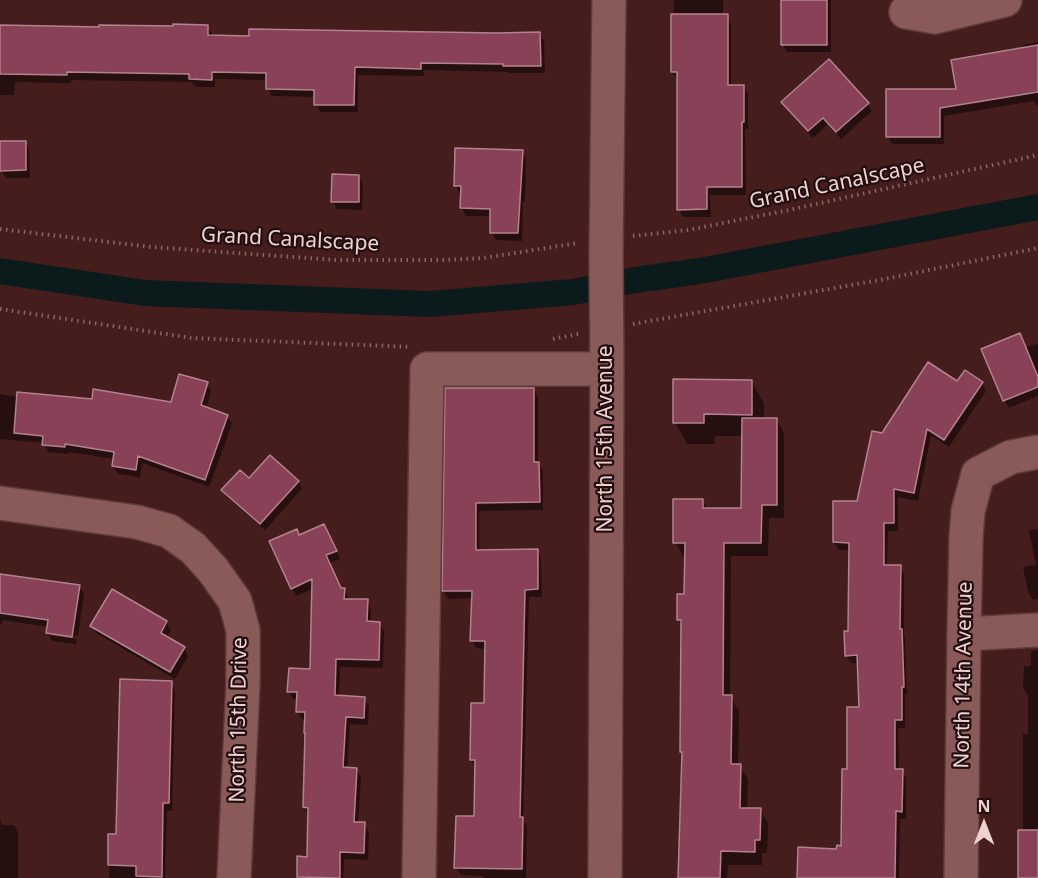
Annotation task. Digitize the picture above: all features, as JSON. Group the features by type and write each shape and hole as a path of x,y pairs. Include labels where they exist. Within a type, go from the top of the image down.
{"street":[{"name":"North 15th Avenue","path":"605,878 607,369 605,326 592,249 609,0"},
{"path":"901,14 935,17 1005,0"},
{"path":"419,878 427,369 607,369"},
{"name":"North 14th Avenue","path":"961,878 968,511 978,474 1011,457 1038,452"},
{"name":"North 15th Drive","path":"0,502 137,522 170,531 193,548 213,570 235,602 243,630 243,683 234,878"},
{"path":"964,634 1038,630"}],"path":[{"name":"Grand Canalscape","path":"641,236 688,230 789,210 1038,155"},
{"name":"Grand Canalscape","path":"0,229 150,247 337,260 444,260 592,249"},
{"path":"543,339 605,326 885,279 1038,248"},
{"path":"0,309 192,338 421,346"}],"building":[{"path":"781,0 827,0 827,45 781,45"},
{"path":"671,14 728,14 728,85 744,85 742,187 707,187 707,209 677,210 677,72 671,72"},
{"path":"173,24 208,25 208,35 249,36 249,29 540,32 541,66 421,63 421,69 355,67 354,105 314,105 314,90 266,89 266,73 212,72 212,80 189,79 189,74 67,72 67,75 0,74 0,25 99,27 99,25 173,26"},
{"path":"1038,45 1038,92 940,108 940,137 886,137 886,89 956,89 951,60"},
{"path":"829,59 869,103 836,132 823,118 808,131 781,102"},
{"path":"0,141 26,141 26,170 0,171"},
{"path":"455,148 523,150 518,233 490,233 490,209 460,208 461,186 454,186"},
{"path":"332,174 359,175 359,202 331,202"},
{"path":"1020,333 1038,377 1038,387 1003,401 981,349"},
{"path":"928,362 957,381 965,370 983,382 944,440 927,429 914,493 894,489 894,523 884,523 884,565 901,565 900,629 902,629 904,687 902,687 902,720 895,720 895,769 903,769 902,812 896,811 895,878 797,878 798,847 836,849 837,845 841,846 842,769 847,769 847,707 859,707 857,655 845,656 844,631 848,631 849,543 833,542 833,501 857,501 872,431 882,433"},
{"path":"179,374 208,382 201,405 228,415 205,480 138,456 136,470 112,466 114,452 65,444 65,447 42,445 43,436 14,433 17,392 92,399 93,389 171,402"},
{"path":"673,379 752,380 752,415 704,414 704,423 673,423"},
{"path":"445,388 534,388 534,462 539,462 540,502 476,503 476,550 538,549 538,589 525,590 520,817 523,817 522,869 454,868 456,816 474,816 475,760 470,760 471,703 484,703 485,641 470,641 472,591 442,591"},
{"path":"742,418 777,418 777,505 762,505 761,543 724,543 723,695 732,695 731,764 741,764 740,808 761,808 760,840 755,840 755,852 721,851 720,878 678,878 682,752 680,752 681,620 677,620 677,594 684,594 685,543 673,543 673,499 703,499 703,508 741,508"},
{"path":"270,455 299,481 260,524 221,490 240,470 249,478"},
{"path":"324,524 337,551 326,555 341,588 345,588 344,599 368,599 367,621 380,622 379,660 336,659 335,695 365,697 364,718 346,717 343,767 357,768 354,822 365,822 364,853 340,852 340,878 297,877 297,856 307,857 308,808 303,807 305,712 296,712 297,692 287,692 289,668 310,669 312,579 291,589 269,541 297,529 299,535"},
{"path":"0,574 80,585 72,637 46,633 48,620 0,613"},
{"path":"112,589 167,621 161,633 185,647 170,672 90,626"},
{"path":"120,679 172,681 169,803 163,803 162,877 136,876 136,866 108,865 108,834 116,834"},
{"path":"1018,830 1038,830 1038,878 1018,878"}],"waterway":[{"path":"0,271 145,293 430,304 573,292 700,271 1038,207"}]}
